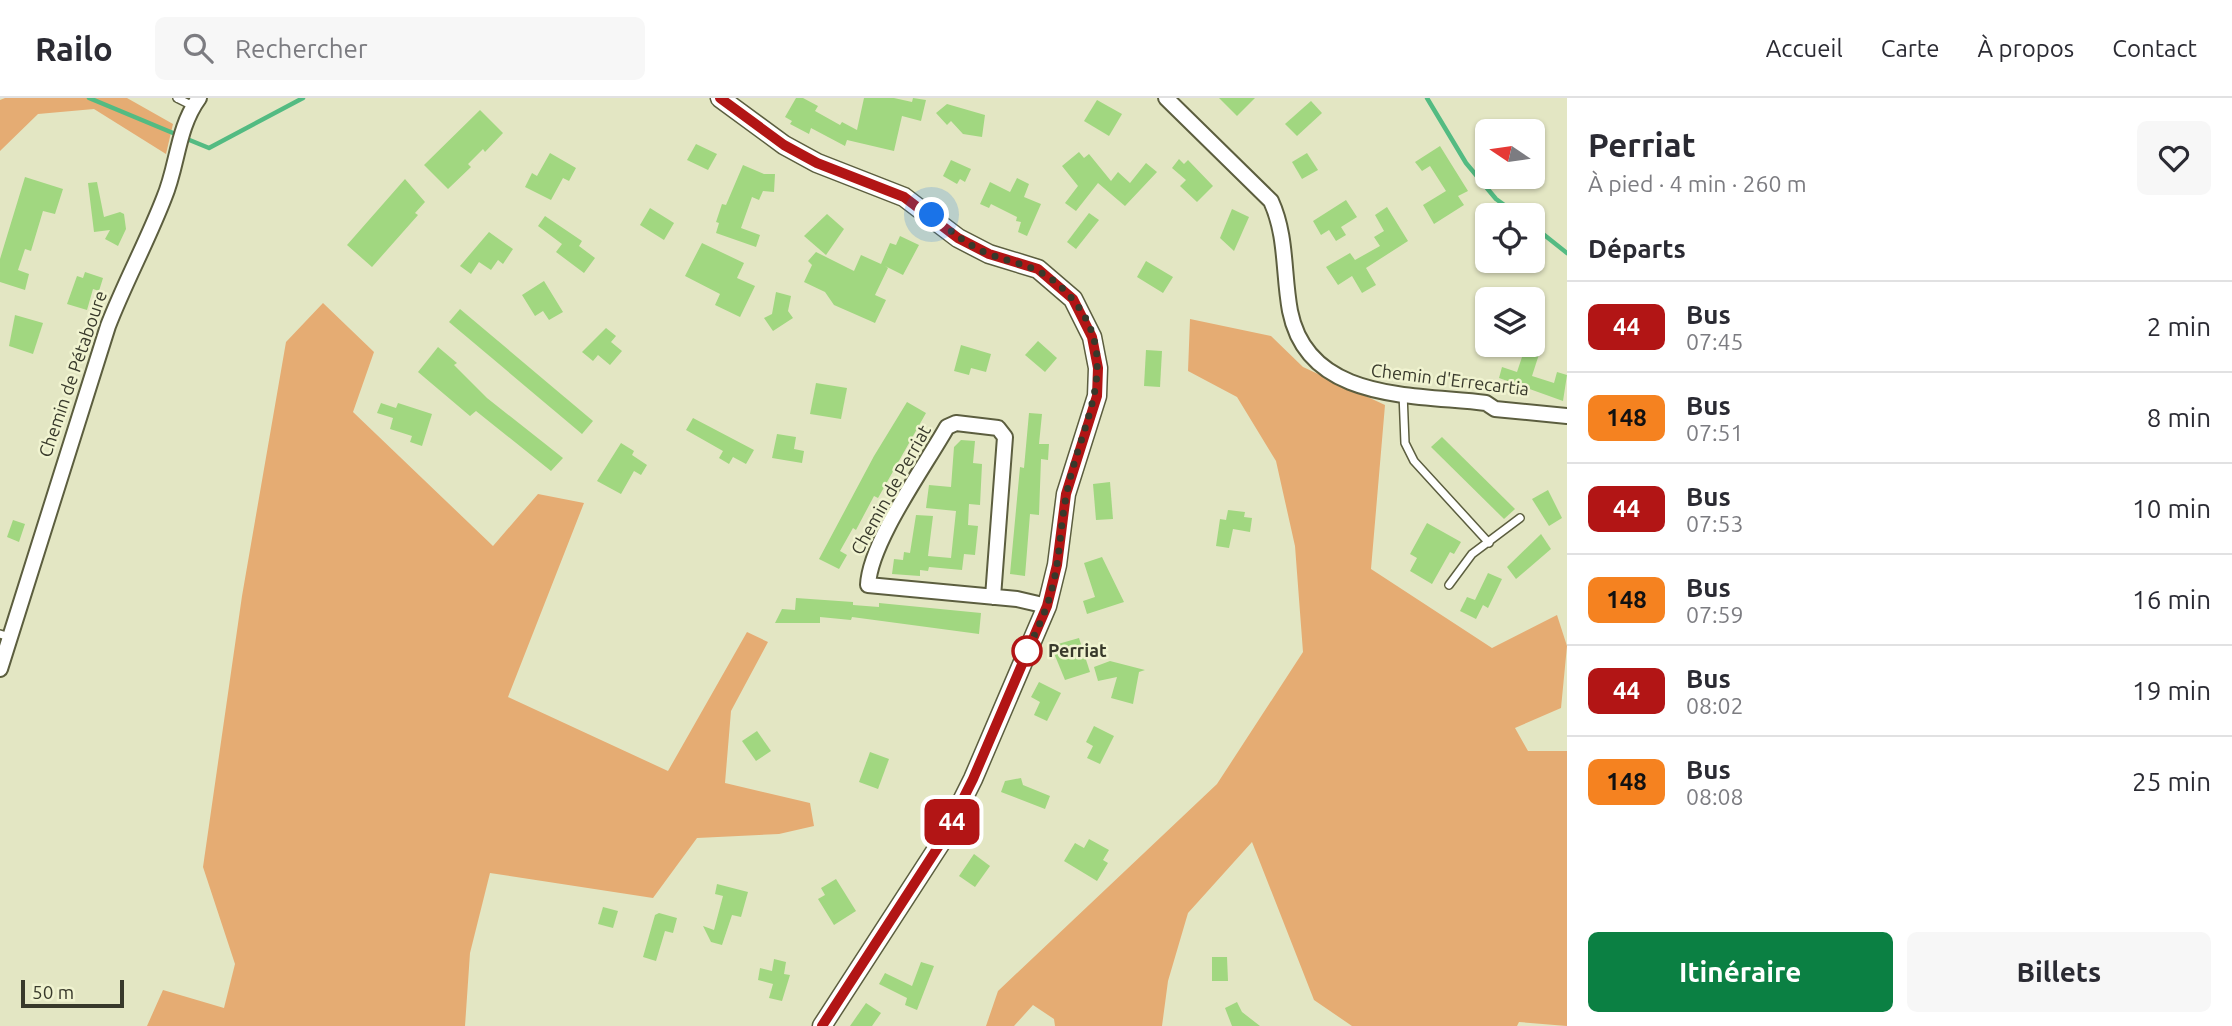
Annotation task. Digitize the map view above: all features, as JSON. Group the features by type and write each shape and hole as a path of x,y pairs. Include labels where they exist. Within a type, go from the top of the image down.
{"street":[{"path":"720,98 784,145 817,163 904,197 958,238 989,254 1038,269 1073,299 1092,337 1098,368 1097,396 1066,494 1057,565 1047,606 973,779 942,841 822,1026"},
{"name":"Chemin d'Errecartia","path":"1166,98 1271,201 1280,220 1290,311 1299,338 1313,359 1336,377 1362,388 1486,403 1495,409 1567,416"},
{"name":"Chemin de Pétaboure","path":"0,668 5,635 108,326 129,271 164,199 183,125 196,102"},
{"name":"Chemin de Perriat","path":"993,597 1005,437 998,428 956,423 947,427 878,548 869,570 868,585 993,597 1047,606"}],"lane":[{"path":"177,98 196,102"},
{"path":"1403,393 1405,443 1415,461 1489,542"},
{"path":"1449,585 1472,554 1520,518"}],"shaded area":[{"path":"127,98 173,124 166,154 94,109 38,114 0,151 0,100"},
{"path":"323,303 374,352 353,412 493,546 538,494 584,503 508,697 668,771 747,632 768,642 731,711 725,783 810,803 814,826 779,834 697,838 653,898 490,873 470,953 465,1026 147,1026 163,990 224,1008 235,964 203,867 242,596 286,342"},
{"path":"1190,319 1271,336 1303,367 1385,405 1371,569 1492,648 1557,615 1567,646 1561,708 1515,728 1528,751 1567,751 1567,1026 1519,1022 1517,1026 1352,1026 1314,1000 1252,842 1188,913 1168,981 1162,1026 1055,1026 1054,1019 1033,1005 1014,1026 986,1026 998,991 1217,784 1303,652 1295,546 1276,461 1237,397 1188,371"}],"building":[{"path":"796,98 803,98 818,106 815,111 840,125 842,122 857,130 864,98 894,98 912,102 913,98 926,100 921,121 902,116 894,151 847,140 845,146 811,128 809,134 790,124 792,121 785,117"},
{"path":"1219,98 1255,98 1237,116"},
{"path":"1097,100 1122,114 1109,136 1084,121"},
{"path":"1311,101 1322,113 1297,136 1285,124"},
{"path":"947,104 985,115 982,137 963,134 951,121 947,125 936,113"},
{"path":"480,110 503,133 485,152 483,149 468,164 471,167 448,189 424,165"},
{"path":"696,144 717,154 708,170 687,160"},
{"path":"1440,146 1468,191 1458,196 1464,205 1434,224 1423,205 1446,191 1430,166 1422,171 1415,162"},
{"path":"1079,152 1084,158 1089,154 1111,181 1118,172 1130,183 1146,163 1157,172 1125,206 1098,183 1076,211 1065,203 1078,186 1062,166"},
{"path":"550,153 576,168 569,181 563,178 551,200 525,187 532,173 537,176"},
{"path":"1307,153 1318,170 1302,179 1292,162"},
{"path":"1179,159 1184,164 1188,160 1213,186 1197,202 1180,186 1186,180 1172,168"},
{"path":"951,160 971,169 965,182 960,179 957,184 943,176"},
{"path":"743,165 764,174 775,174 774,192 763,191 759,200 752,197 741,228 760,235 756,247 716,233 719,223 716,222 722,204 726,205"},
{"path":"25,177 63,189 55,214 43,211 31,251 25,249 18,270 29,274 25,290 0,282 0,259"},
{"path":"1017,178 1029,184 1024,197 1041,204 1027,236 1018,232 1021,222 1016,221 1017,217 991,204 989,208 980,204 990,182 1010,192"},
{"path":"405,179 425,202 415,213 418,215 372,267 347,245"},
{"path":"97,182 104,217 120,212 124,214 126,229 118,246 105,239 110,230 94,232 88,183"},
{"path":"1346,200 1357,217 1341,227 1346,235 1336,241 1329,230 1321,235 1313,221"},
{"path":"1387,207 1408,241 1366,268 1376,285 1362,293 1352,276 1338,285 1326,267 1350,253 1355,260 1380,246 1374,237 1384,231 1375,215"},
{"path":"650,208 674,223 664,240 640,225"},
{"path":"1232,209 1249,217 1234,251 1220,238"},
{"path":"1089,213 1099,220 1076,249 1067,242"},
{"path":"827,214 844,229 826,255 804,236"},
{"path":"545,216 582,241 579,246 595,258 584,273 556,252 562,244 538,226"},
{"path":"489,232 513,249 503,264 498,260 491,270 479,262 471,274 460,266"},
{"path":"900,236 919,245 903,275 885,266 888,268 875,295 886,300 875,323 834,305 825,292 804,282 812,265 808,261 816,252 854,271 861,255 881,264 890,243 896,245"},
{"path":"702,243 744,263 737,278 755,286 740,317 715,305 720,294 685,276"},
{"path":"1146,261 1173,277 1163,293 1137,277"},
{"path":"85,272 103,278 99,291 93,289 87,310 67,304 77,276 83,278"},
{"path":"544,281 563,312 549,320 543,311 535,316 522,295"},
{"path":"776,292 791,296 788,311 793,318 773,331 764,318 772,314"},
{"path":"460,309 593,421 582,434 449,322"},
{"path":"15,315 43,323 33,354 9,346"},
{"path":"606,328 616,336 611,342 622,351 610,365 598,355 593,361 582,352"},
{"path":"1038,341 1057,358 1045,372 1025,355"},
{"path":"961,345 991,354 986,372 971,368 969,375 954,371"},
{"path":"438,347 457,363 454,365 487,398 563,458 551,471 476,411 470,416 418,372"},
{"path":"1146,350 1162,351 1160,387 1144,386"},
{"path":"1522,357 1538,357 1532,376 1554,383 1557,372 1567,375 1563,401 1499,378 1502,367 1517,372"},
{"path":"816,383 847,388 841,419 810,414"},
{"path":"907,402 926,413 878,498 874,496 856,530 853,528 840,551 847,555 839,569 819,559 874,456"},
{"path":"381,403 396,408 398,403 432,414 422,446 410,442 412,436 390,429 393,418 377,413"},
{"path":"1029,413 1042,414 1039,444 1049,444 1048,460 1041,459 1039,515 1030,514 1025,576 1010,574 1020,467 1024,468"},
{"path":"693,418 754,450 746,464 733,457 729,464 719,458 723,451 686,430"},
{"path":"777,434 796,437 794,449 804,451 802,463 772,458"},
{"path":"1442,437 1515,509 1504,519 1431,447"},
{"path":"961,440 975,441 973,463 982,464 980,505 969,504 968,525 978,526 975,555 964,554 962,570 929,567 928,571 920,570 920,576 892,574 894,559 903,560 904,552 910,553 916,515 933,516 928,556 951,558 956,511 926,508 929,485 951,487 954,447"},
{"path":"621,443 634,451 632,455 647,465 641,475 634,471 621,494 597,481"},
{"path":"1110,482 1113,519 1096,520 1093,484"},
{"path":"1548,490 1562,518 1549,526 1532,499"},
{"path":"1228,510 1245,512 1244,517 1252,518 1250,532 1233,529 1229,548 1216,546 1220,519 1226,520"},
{"path":"13,520 25,524 19,542 7,537"},
{"path":"1427,523 1461,542 1454,554 1450,552 1432,584 1410,571 1417,558 1410,554"},
{"path":"1541,534 1551,549 1516,579 1507,567"},
{"path":"1102,557 1124,602 1087,614 1083,601 1095,597 1084,563"},
{"path":"1488,573 1502,579 1488,608 1483,605 1476,619 1460,611 1467,597 1475,600"},
{"path":"796,598 853,602 853,605 879,607 879,603 981,613 979,634 852,617 851,620 820,617 820,623 775,623 782,609 795,610"},
{"path":"1079,638 1090,672 1065,680 1051,646"},
{"path":"1110,661 1145,670 1139,672 1133,704 1111,698 1117,677 1098,681 1094,667"},
{"path":"1039,682 1061,693 1047,721 1034,715 1040,702 1031,697"},
{"path":"1094,726 1114,736 1100,764 1087,758 1093,746 1086,742"},
{"path":"757,731 771,751 756,761 742,741"},
{"path":"870,752 889,759 878,789 859,782"},
{"path":"1021,778 1023,785 1050,796 1045,809 1001,792 1005,781"},
{"path":"1089,839 1109,850 1103,860 1108,863 1097,881 1064,861 1075,843 1084,848"},
{"path":"974,854 990,866 975,887 959,876"},
{"path":"836,879 856,911 834,925 818,899 825,895 821,888"},
{"path":"717,884 748,892 741,917 732,915 722,945 711,942 703,926 714,930 723,896 715,894"},
{"path":"603,907 618,911 613,928 598,924"},
{"path":"659,913 677,918 673,933 665,931 656,961 643,957 655,915"},
{"path":"1212,957 1227,957 1228,981 1212,981"},
{"path":"774,959 786,962 784,974 790,975 782,1001 769,998 773,984 758,980 760,968 772,971"},
{"path":"921,962 934,966 917,1010 905,1005 907,998 879,984 885,973 912,986"},
{"path":"1237,1002 1242,1012 1260,1026 1232,1026 1225,1008"},
{"path":"866,1003 881,1013 872,1026 850,1026"}],"waterway":[{"path":"89,98 173,133"},
{"path":"187,139 209,148 303,98"},
{"path":"1427,98 1466,163 1502,203"},
{"path":"1545,236 1567,253"}],"bus line":[{"name":"44","path":"720,98 784,145 817,163 904,197 932,215 958,238 989,254 1038,269 1073,299 1084,317 1092,337 1098,368 1097,396 1066,494 1057,565 1047,606 973,779 942,841 893,921 840,995 822,1026"}],"place":[{"name":"Perriat","path":"1027,651"}],"route":[{"path":"932,215 958,238 989,254 1038,269 1059,285 1073,299 1092,337 1098,368 1097,396 1066,494 1052,590 1027,651"}]}
